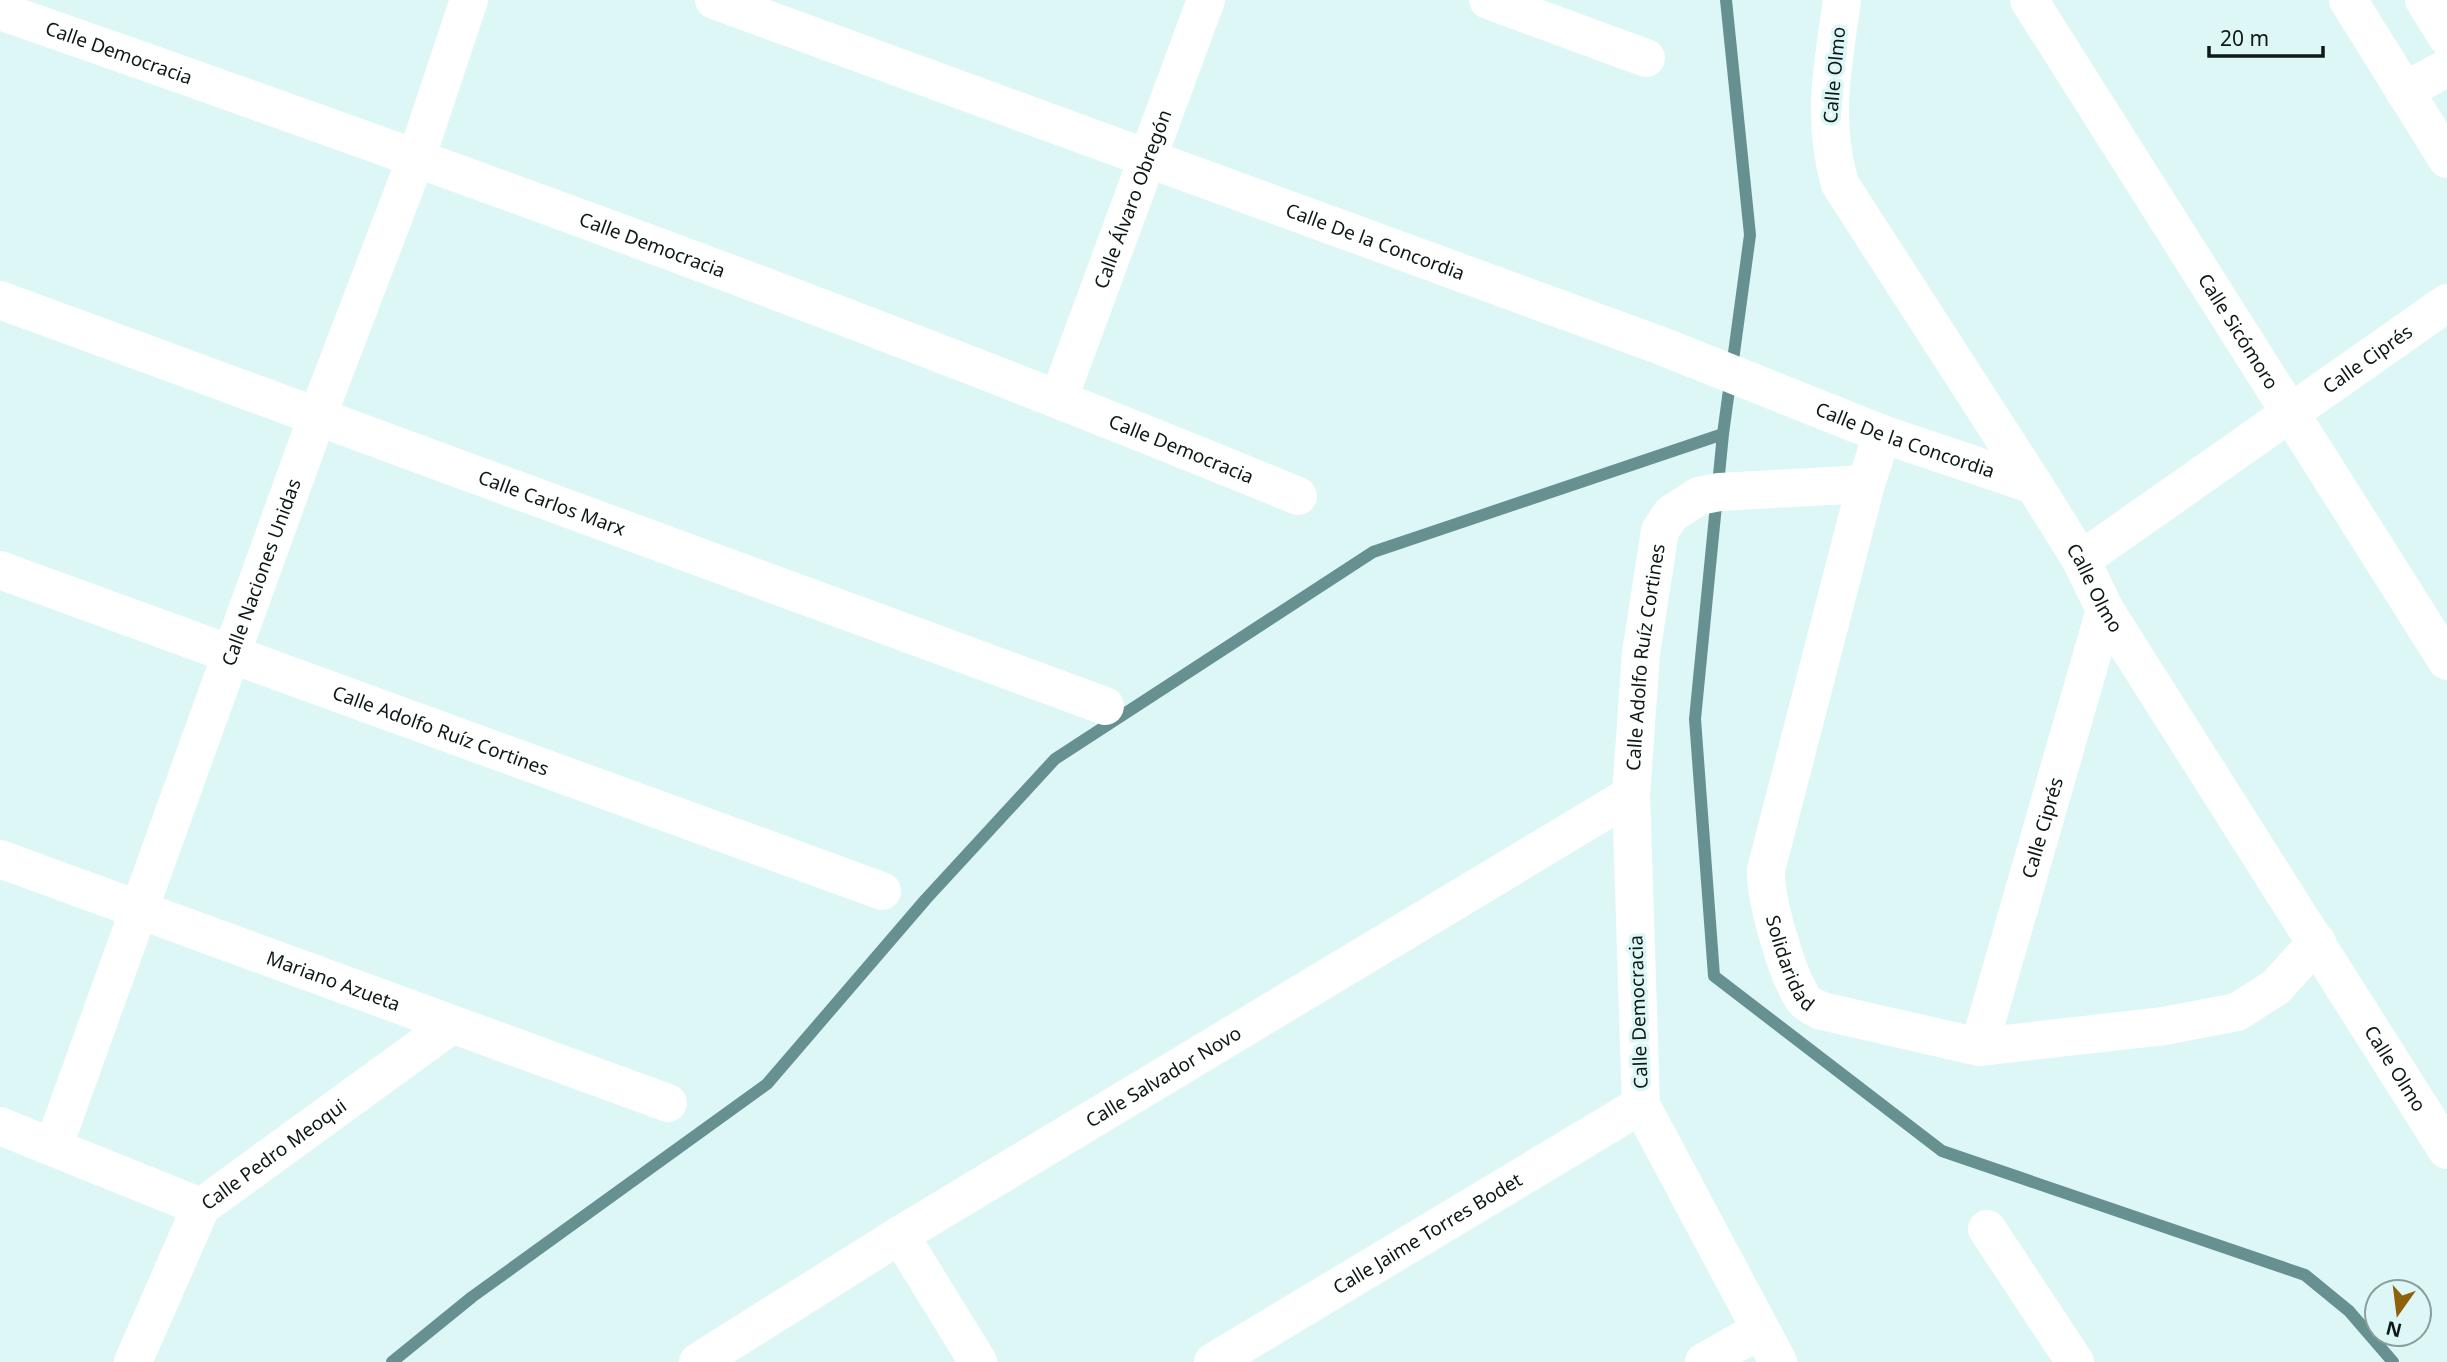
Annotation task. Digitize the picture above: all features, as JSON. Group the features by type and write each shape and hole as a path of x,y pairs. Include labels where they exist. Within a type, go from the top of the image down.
{"street":[{"name":"Calle Naciones Unidas","path":"54,1145 317,417 417,156 469,0"},
{"name":"Calle De la Concordia","path":"714,0 1659,345 1882,434 2034,485"},
{"name":"Calle Álvaro Obregón","path":"1059,398 1206,0"},
{"path":"1488,0 1646,58"},
{"name":"Calle Olmo","path":"1842,0 1828,105 1829,135 1840,184 2034,485 2081,560 2105,610 2447,1150"},
{"name":"Calle Sicómoro","path":"2029,0 2293,414 2447,662"},
{"path":"2348,0 2447,159"},
{"path":"2424,0 2447,37"},
{"name":"Calle Democracia","path":"0,11 417,156 1059,398 1298,496"},
{"path":"2404,91 2447,68"},
{"name":"Calle Carlos Marx","path":"0,300 1105,706"},
{"name":"Calle Ciprés","path":"2081,560 2293,414 2447,303"},
{"name":"Solidaridad","path":"1882,434 1866,484 1770,849 1765,891 1795,985 1806,1003 1822,1011 1979,1047 2164,1026 2237,1012 2276,987 2316,942"},
{"name":"Calle Adolfo Ruíz Cortines","path":"1631,795 1641,653 1664,521 1682,505 1718,492 1866,484"},
{"name":"Calle Adolfo Ruíz Cortines","path":"0,570 882,891"},
{"name":"Calle Ciprés","path":"1979,1047 2105,610"},
{"name":"Calle Democracia","path":"1631,795 1641,1105 1769,1346"},
{"name":"Calle Salvador Novo","path":"698,1362 900,1235 1631,795"},
{"name":"Mariano Azueta","path":"0,859 668,1104"},
{"name":"Calle Pedro Meoqui","path":"133,1362 201,1207 450,1026"},
{"name":"Calle Jaime Torres Bodet","path":"1213,1362 1641,1105"},
{"path":"0,1125 201,1207"},
{"path":"1987,1229 2075,1362"},
{"path":"900,1235 978,1362"},
{"path":"1704,1362 1769,1346"}],"waterway":[{"path":"1726,0 1750,235 1723,434 1695,719 1714,976 1942,1151 2305,1275 2349,1311 2393,1362"},
{"path":"392,1362 472,1297 767,1084 926,899 1055,759 1373,552 1723,434"}]}
